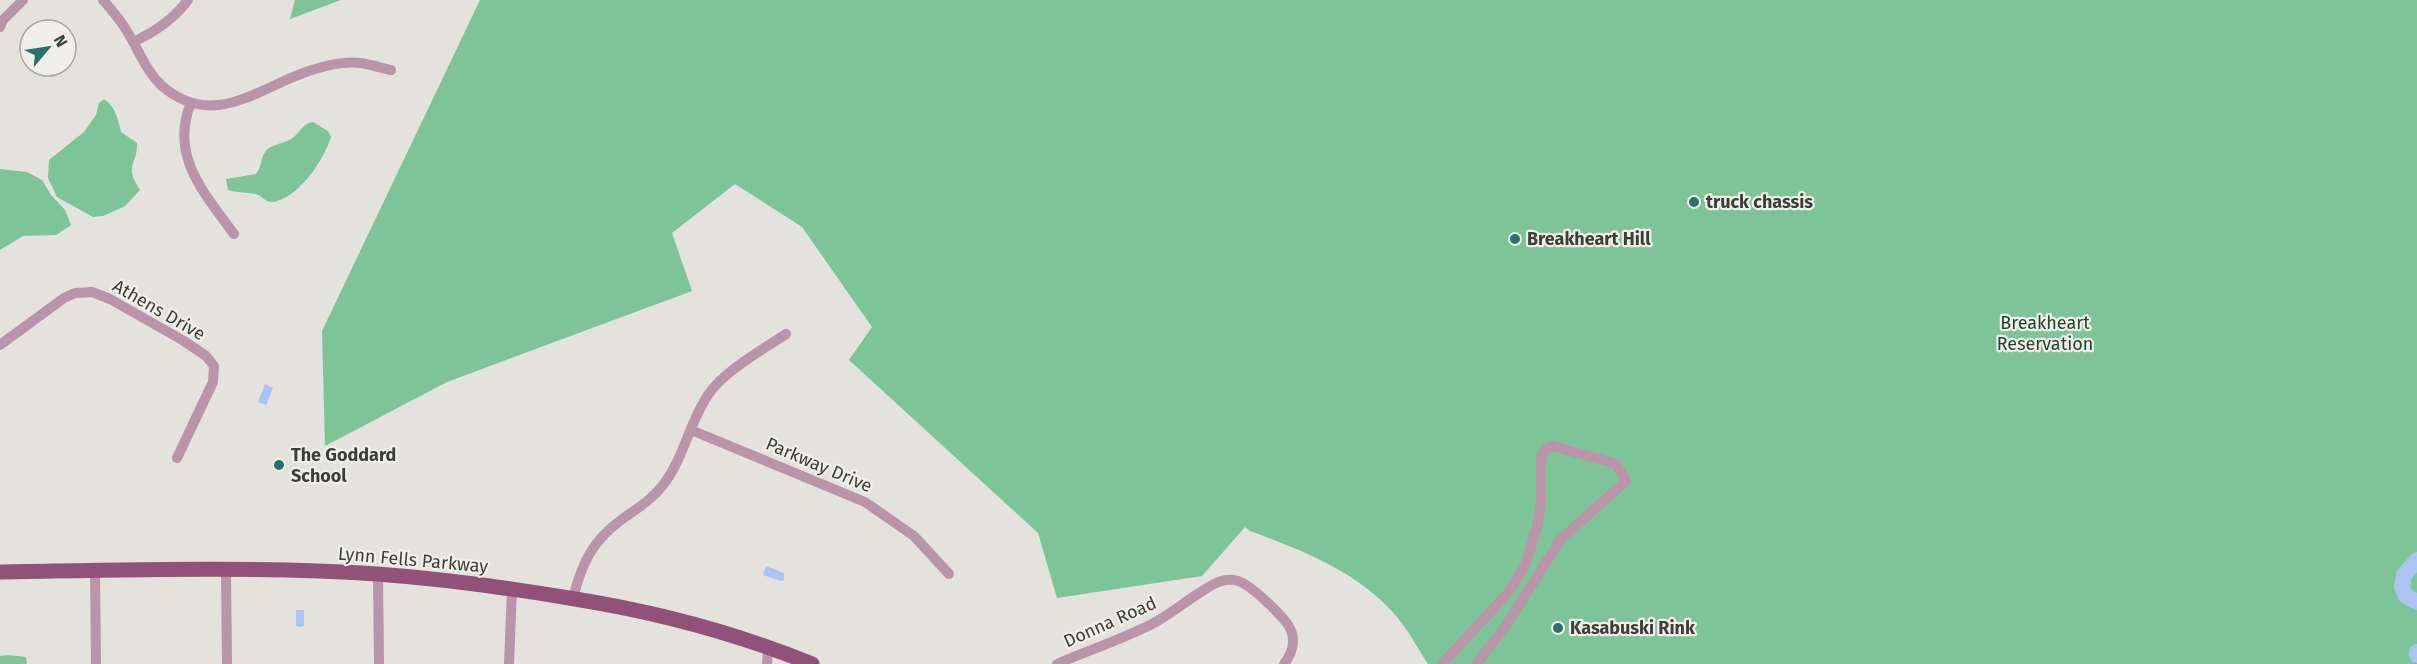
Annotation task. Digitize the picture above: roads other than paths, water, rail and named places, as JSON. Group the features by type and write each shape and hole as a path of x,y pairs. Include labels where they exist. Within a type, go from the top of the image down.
{"main road":[{"name":"Lynn Fells Parkway","path":"0,572 226,570 378,574 512,588 679,621 812,664"}],"street":[{"path":"0,27 3,20 23,0"},
{"path":"103,0 123,24 157,81 191,103 204,105 243,100 302,74 336,65 361,63 391,70"},
{"path":"132,42 154,32 188,0"},
{"path":"191,103 186,116 185,132 189,168 195,180 234,234"},
{"name":"Athens Drive","path":"0,345 64,298 83,292 110,299 184,341 209,358 215,373 213,382 177,458"},
{"path":"573,599 581,567 592,548 603,535 647,502 662,486 676,464 702,406 714,388 747,360 786,334"},
{"name":"Parkway Drive","path":"692,430 865,502 914,537 949,574"},
{"path":"1443,664 1507,594 1525,566 1530,554 1541,504 1541,465 1545,450 1553,446 1616,464 1626,481 1561,539 1505,627 1476,664"},
{"path":"1530,554 1545,562"},
{"path":"226,570 227,664"},
{"path":"95,571 96,664"},
{"path":"378,574 379,664"},
{"name":"Donna Road","path":"1057,664 1150,625 1209,586 1227,580 1238,580 1248,585 1286,622 1294,641 1292,651 1284,664"},
{"path":"509,664 512,588"},
{"path":"1472,633 1488,648"},
{"path":"767,664 768,648"}],"water":[{"path":"265,384 273,388 266,405 258,402"},
{"path":"766,566 784,573 784,580 763,575"},
{"path":"296,610 304,610 304,626 296,626"}],"waterway":[{"path":"2417,560 2404,575 2402,587 2406,596 2417,602"}],"place":[{"name":"truck chassis","path":"1694,202"},
{"name":"Breakheart Hill","path":"1515,239"},
{"name":"The Goddard School","path":"279,465"},
{"name":"Kasabuski Rink","path":"1558,628"}],"park label":[{"name":"Breakheart Reservation","path":"2045,333"}]}
